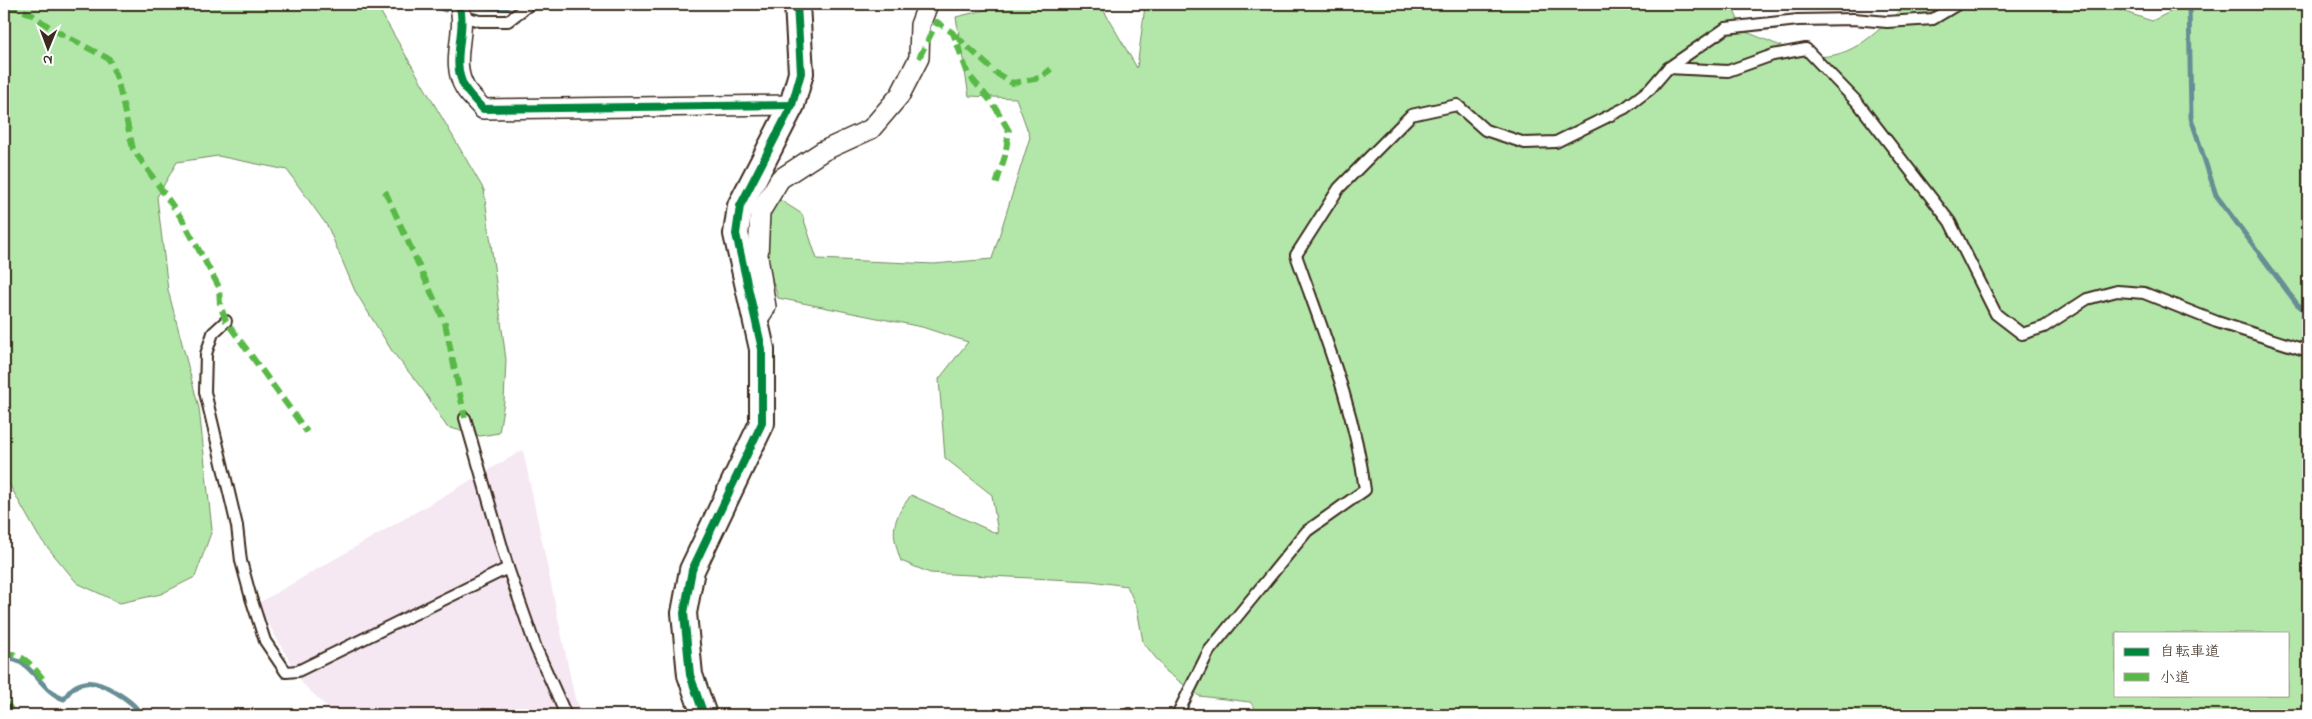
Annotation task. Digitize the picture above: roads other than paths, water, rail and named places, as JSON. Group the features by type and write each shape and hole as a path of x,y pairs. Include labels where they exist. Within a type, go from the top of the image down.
{"street":[{"path":"704,715 690,675 684,613 692,570 762,423 762,348 736,234 740,206 792,105 802,73 797,4"},
{"path":"756,322 766,307 758,258 760,212 780,179 823,151 871,130 900,95 919,58 920,25 928,4"},
{"path":"461,10 457,62 464,88 483,109 792,105"}],"lane":[{"path":"461,10 480,22 508,21 530,4"},
{"path":"1177,715 1209,651 1307,531 1365,490 1362,466 1342,383 1296,255 1339,188 1411,115 1457,106 1485,130 1525,143 1556,142 1625,108 1650,89 1668,68 1726,28 1798,20 1854,19 1887,22 1933,19 1958,4"},
{"path":"1668,68 1728,71 1773,55 1806,49 1858,103 1950,222 1996,314 2022,334 2044,327 2087,299 2117,290 2144,293 2217,322 2308,351"},
{"path":"226,321 213,334 206,354 205,392 237,526 241,561 248,589 265,641 286,672 298,671 508,568"},
{"path":"465,418 508,568 536,648 566,715"}],"waterway":[{"path":"431,4 445,10"},
{"path":"471,6 506,8 511,4"},
{"path":"2189,4 2191,118 2216,195 2297,304 2308,313"},
{"path":"4,659 13,660 29,668 48,689 64,699 70,691 81,684 99,684 125,698 141,715"}]}
